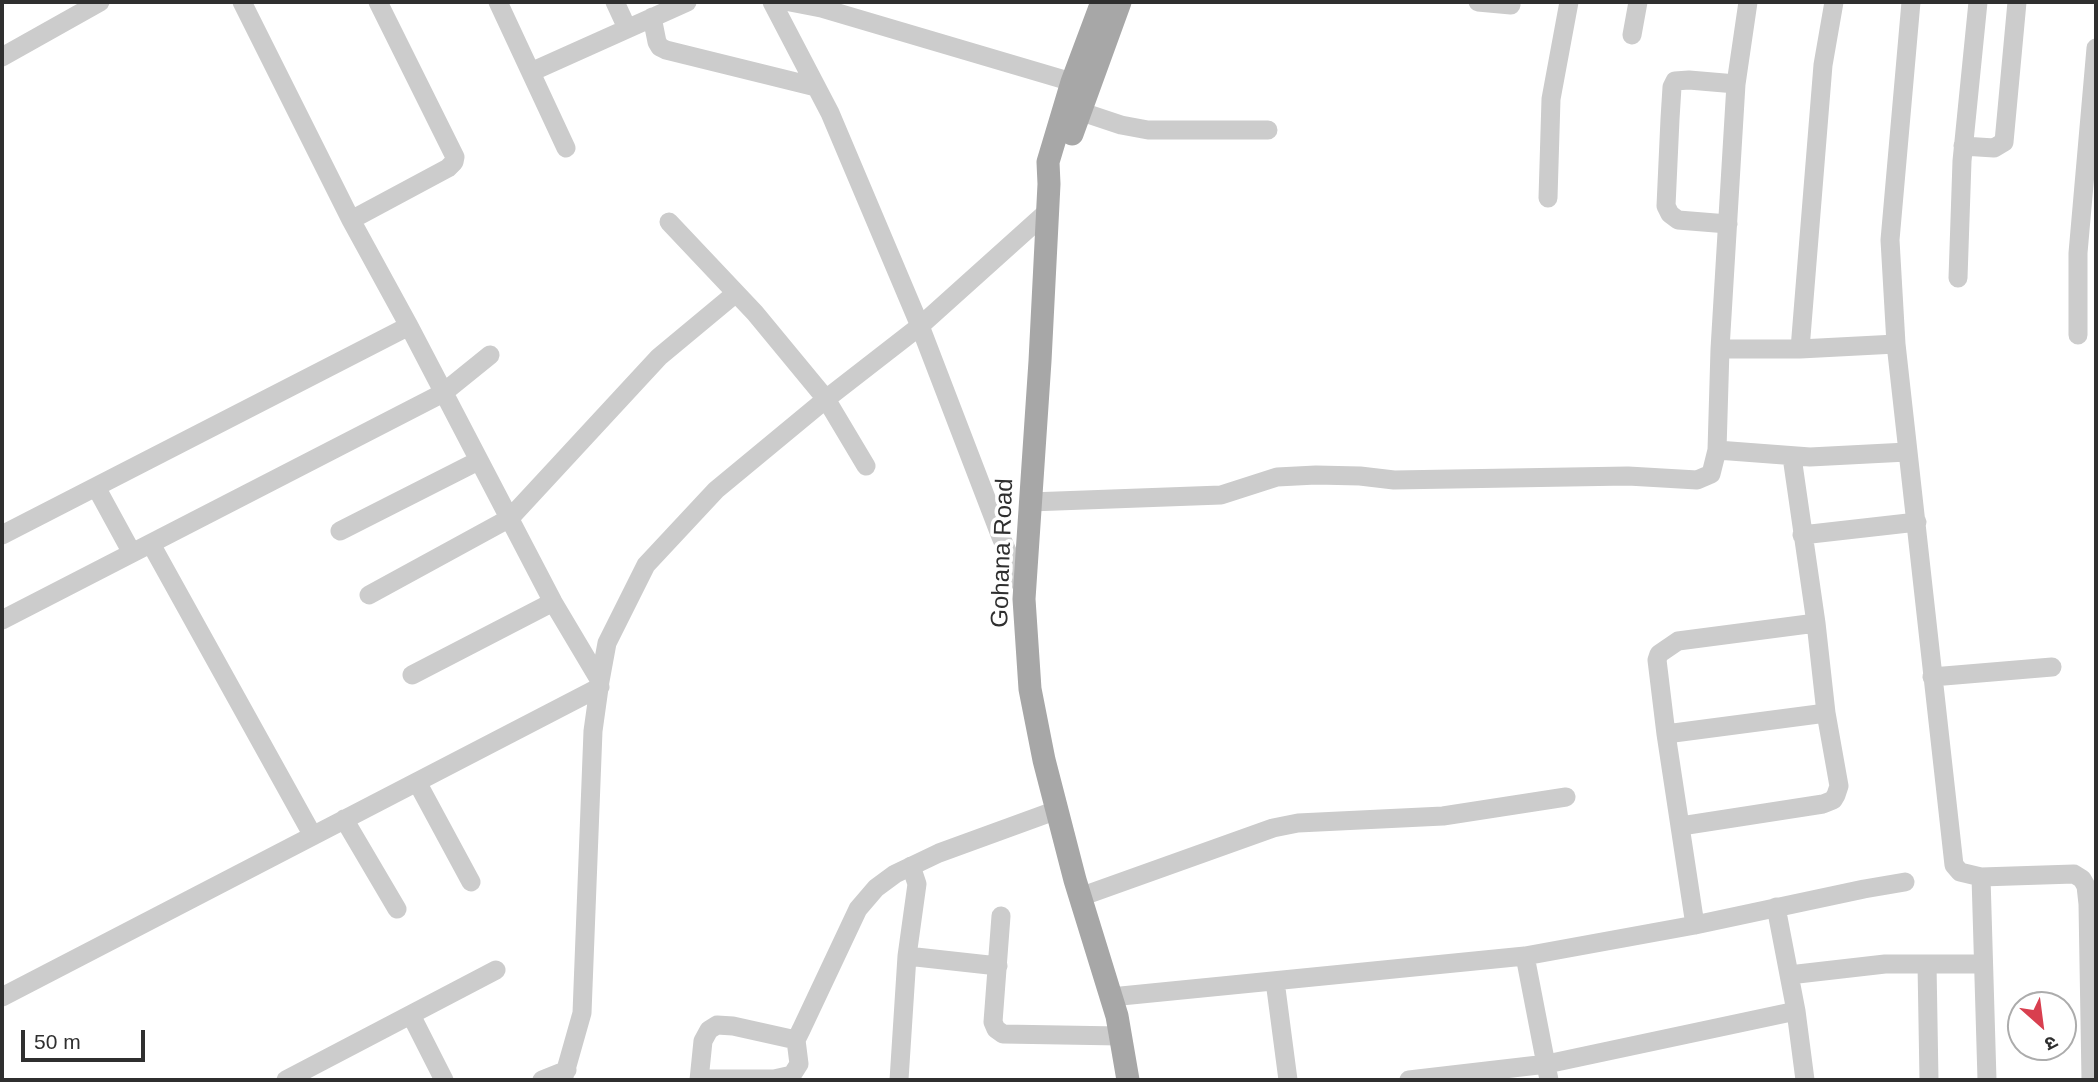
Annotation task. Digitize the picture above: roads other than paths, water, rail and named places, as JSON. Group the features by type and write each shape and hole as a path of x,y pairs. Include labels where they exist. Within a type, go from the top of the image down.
{"main road":[{"name":"Gohana Road","path":"1105,2 1072,82 1048,162 1048,211 1024,592 1030,689 1044,760 1080,897 1111,997 1128,1080"},
{"path":"1049,184 1063,164 1079,111 1105,2"}],"street":[{"path":"2,57 100,2"},
{"path":"242,2 351,220 553,602 600,684"},
{"path":"351,220 448,168 455,157 379,2"},
{"path":"498,2 566,148"},
{"path":"615,2 627,28"},
{"path":"531,72 687,2"},
{"path":"772,2 830,113 920,326 1000,537 1024,592"},
{"path":"790,2 821,8 1072,82"},
{"path":"1478,2 1511,5"},
{"path":"1548,198 1551,99 1569,2"},
{"path":"1632,35 1638,2"},
{"path":"1030,502 1220,495 1277,477 1316,475 1394,480 1628,476 1697,480 1711,474 1717,450 1720,349 1736,84 1748,2"},
{"path":"1800,349 1824,65 1834,2"},
{"path":"1911,2 1890,240 1896,344 1907,453 1917,522 1954,865 1960,873 1981,877 2074,874 2082,878 2092,918 2091,1080"},
{"path":"1958,278 1963,146 1978,2"},
{"path":"1963,146 1994,148 2004,142 2017,2"},
{"path":"652,18 657,42 666,50 816,87"},
{"path":"2078,335 2078,253 2096,48"},
{"path":"1728,224 1678,220 1665,206 1672,87 1675,81 1736,84"},
{"path":"1079,111 1121,125 1148,130 1268,130"},
{"path":"542,1080 565,1075 582,1013 593,731 607,643 646,565 716,490 920,326 1048,211"},
{"path":"669,222 736,293 826,399 866,466"},
{"path":"369,596 510,518 659,357 736,293"},
{"path":"2,535 409,326"},
{"path":"1720,349 1800,349 1896,344"},
{"path":"2,621 443,393 490,355"},
{"path":"1717,450 1792,457 1907,453"},
{"path":"1681,826 1823,804 1833,800 1839,786 1826,713 1792,457"},
{"path":"340,531 478,461"},
{"path":"96,487 132,553"},
{"path":"1802,535 1917,522"},
{"path":"150,544 313,836"},
{"path":"412,675 553,602"},
{"path":"1696,925 1666,734 1657,660 1659,654 1678,641 1816,624"},
{"path":"1932,677 2052,667"},
{"path":"2,997 600,684"},
{"path":"1666,734 1826,713"},
{"path":"417,782 471,882"},
{"path":"1080,897 1273,828 1298,823 1443,816 1566,797"},
{"path":"796,1040 733,1026 717,1026 709,1030 703,1041 699,1080 774,1079 792,1075 799,1064 796,1040 858,909 877,888 911,866 1057,810"},
{"path":"344,819 397,909"},
{"path":"899,1080 907,957 917,884 911,866"},
{"path":"1981,877 1987,1080"},
{"path":"1111,997 1525,956 1696,925 1905,882"},
{"path":"1776,907 1796,1011 1805,1080"},
{"path":"1001,916 993,1022 1003,1034 1120,1036"},
{"path":"1525,956 1548,1072"},
{"path":"907,957 998,966"},
{"path":"1789,975 1885,964 1983,964"},
{"path":"1927,964 1929,1080"},
{"path":"286,1080 496,971"},
{"path":"1275,981 1288,1080"},
{"path":"1409,1080 1548,1072 1796,1011"},
{"path":"411,1015 443,1080"}]}
